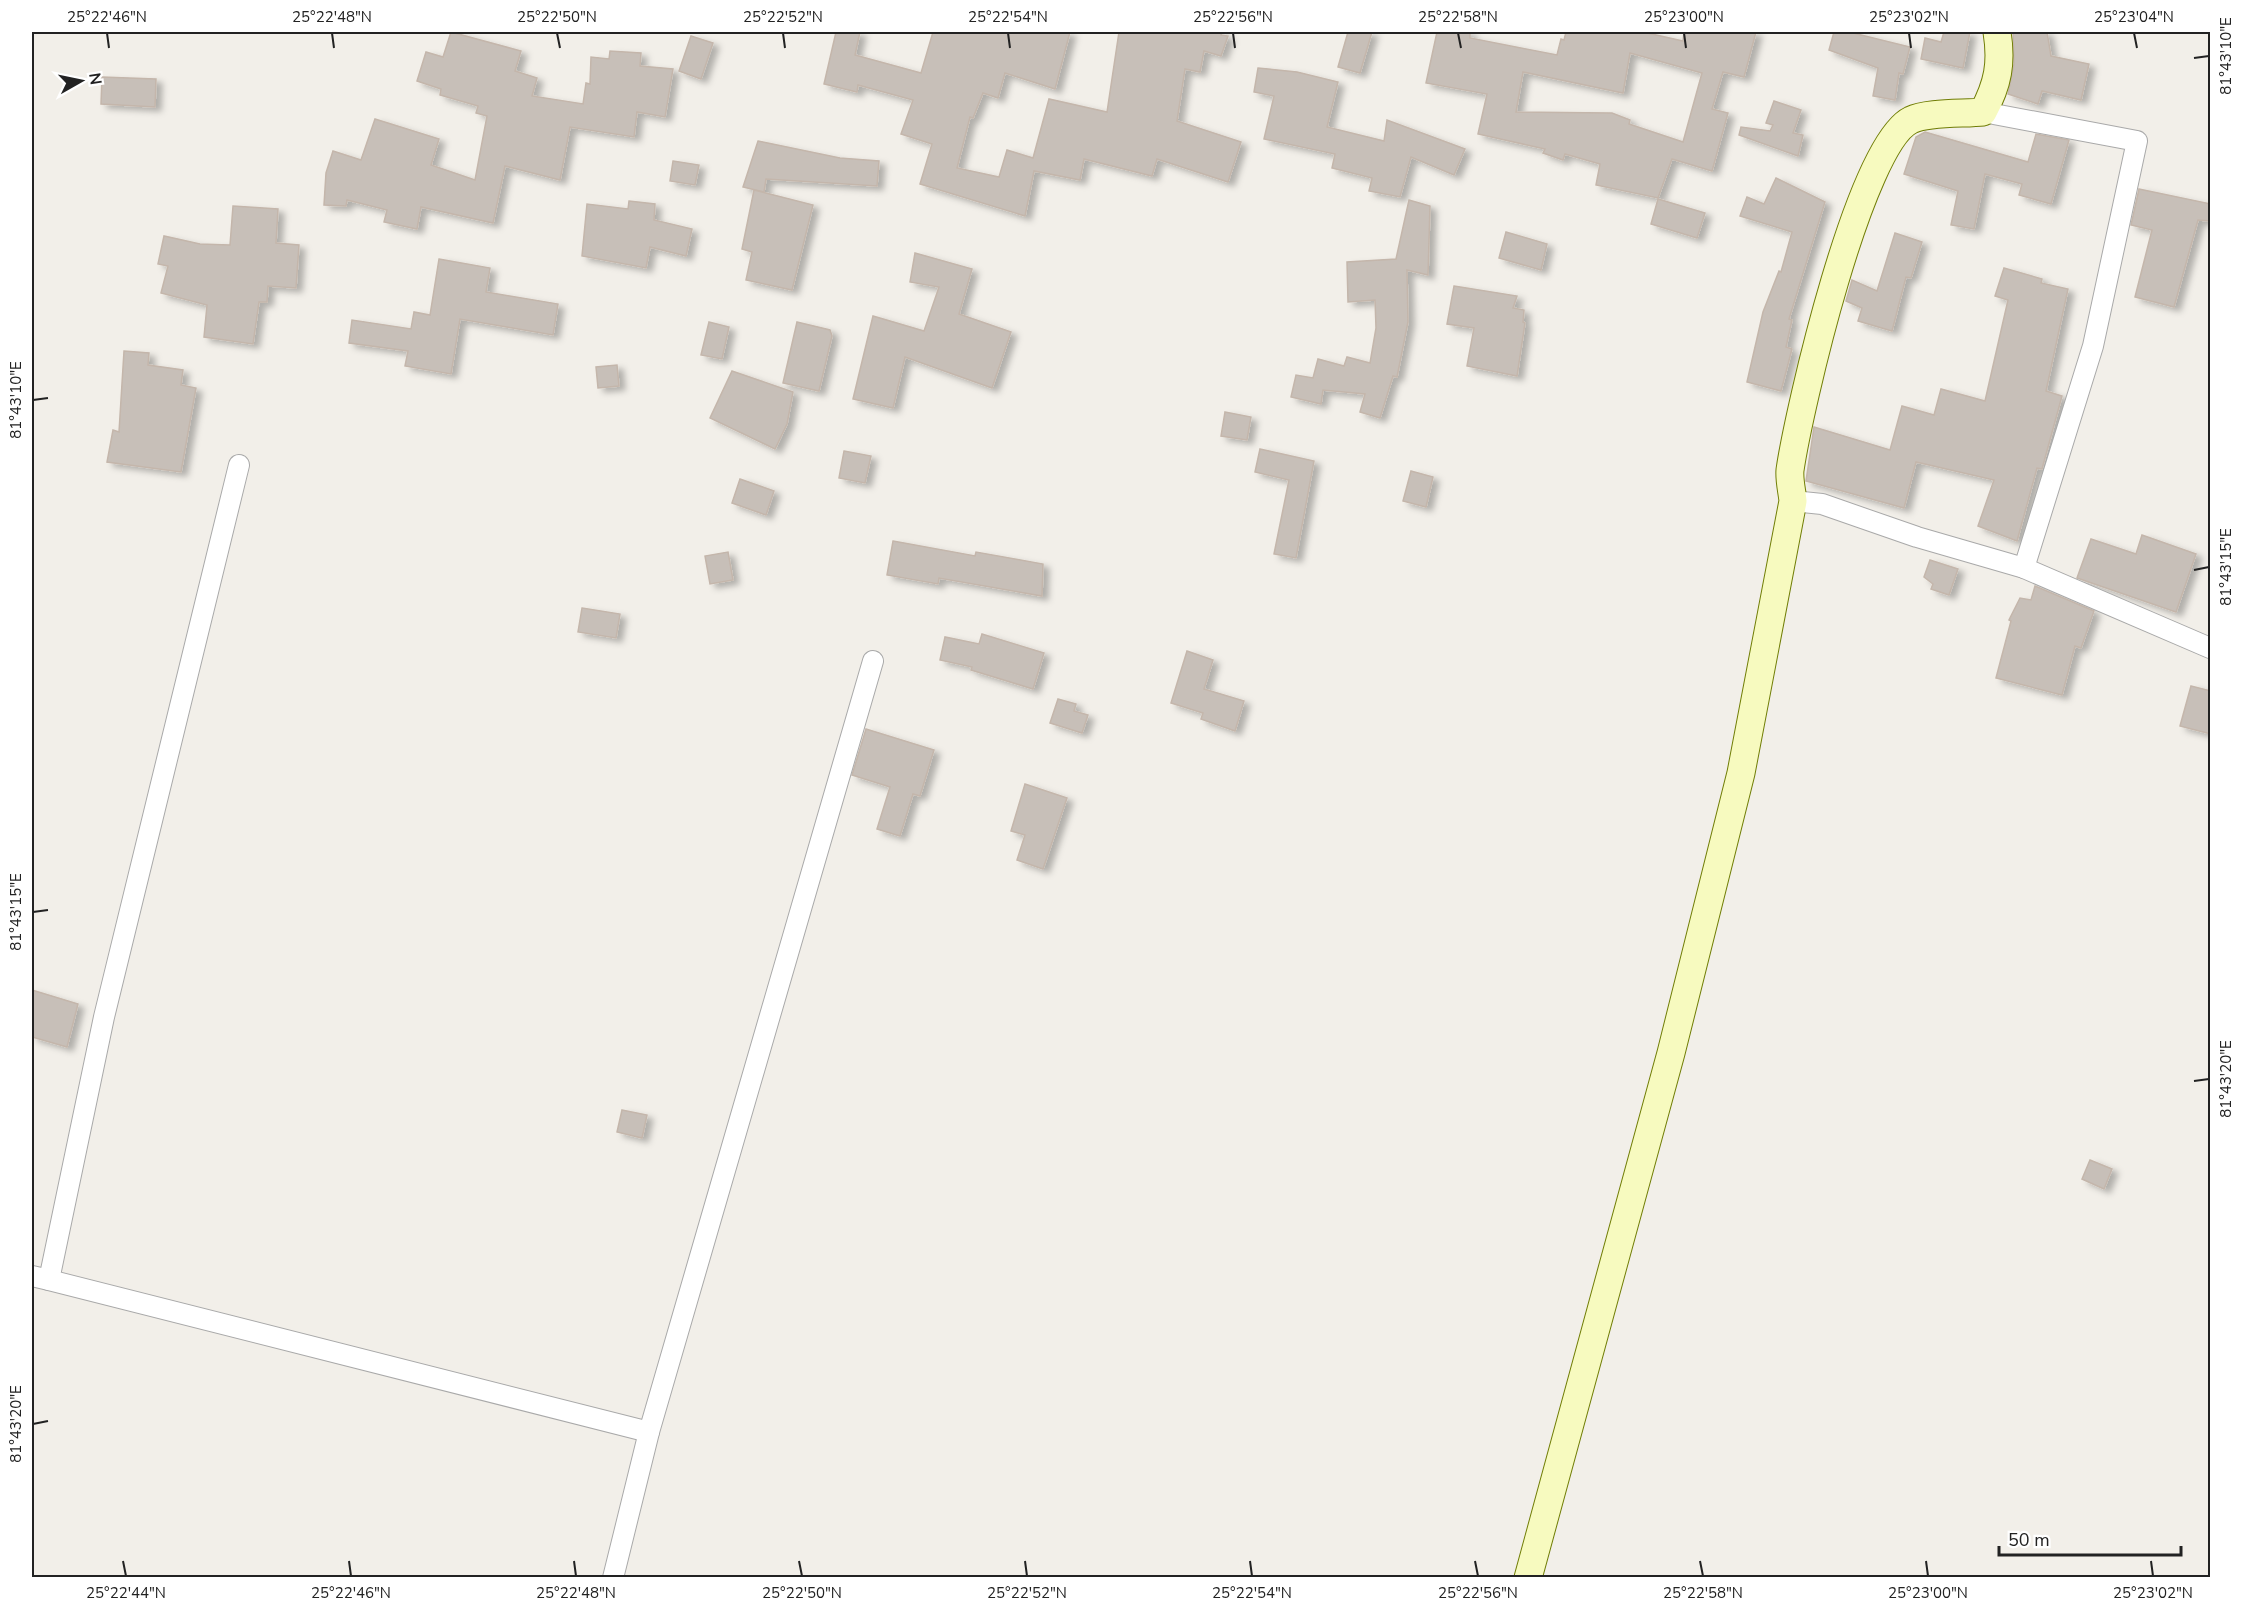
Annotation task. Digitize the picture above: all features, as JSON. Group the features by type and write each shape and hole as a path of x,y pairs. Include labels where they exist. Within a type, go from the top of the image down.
{"street":[{"path":"1983,112 1995,91 2000,71 1997,32"},
{"path":"1528,1578 1671,1053 1741,773 1793,501 1790,472 1827,303 1853,226 1886,147 1898,130 1911,120 1983,112 2137,141 2093,346 2024,568"},
{"path":"239,465 40,1278 649,1432"},
{"path":"1793,501 1822,504 1917,537 2024,568 2211,648"},
{"path":"613,1578 649,1432 873,661"}],"building":[{"path":"451,32 521,51 515,71 537,78 532,96 583,104 586,83 590,84 591,57 609,59 610,51 641,53 640,66 673,69 665,117 637,112 634,137 570,127 560,180 505,166 493,223 421,207 417,229 384,222 387,210 347,200 346,206 324,205 326,173 333,151 361,160 375,119 439,139 431,165 475,180 487,116 476,113 478,106 440,95 441,89 417,81 426,52 443,57"},
{"path":"836,32 860,32 855,55 921,73 933,32 1070,32 1055,89 1005,73 998,98 983,93 973,118 970,117 957,168 999,177 1007,150 1033,158 1049,99 1107,112 1119,32 1222,32 1221,35 1228,36 1221,56 1204,51 1200,72 1185,69 1177,121 1241,142 1228,182 1157,159 1152,176 1084,159 1080,180 1034,171 1025,216 920,184 932,144 901,134 913,100 858,85 857,92 824,84"},
{"path":"1348,32 1372,32 1360,73 1338,67"},
{"path":"1437,32 1470,32 1470,38 1557,55 1561,39 1564,40 1566,32 1643,32 1683,41 1684,32 1756,32 1744,77 1723,72 1712,109 1728,113 1712,171 1672,159 1658,198 1596,185 1600,164 1565,154 1563,160 1543,153 1545,149 1478,134 1487,94 1426,83","holes":["1630,53 1702,73 1683,142 1629,124 1630,120 1612,113 1516,112 1523,72 1623,93"]},
{"path":"1834,32 1849,32 1910,47 1903,74 1899,73 1895,100 1873,96 1878,68 1829,50"},
{"path":"1944,32 1970,32 1963,68 1921,59 1925,38 1941,42"},
{"path":"2013,32 2047,32 2051,56 2089,64 2081,100 2042,91 2038,104 2008,94 2014,64"},
{"path":"691,36 713,43 701,79 679,71"},
{"path":"1258,68 1297,72 1338,82 1327,127 1384,141 1387,120 1465,149 1454,175 1411,157 1400,197 1369,191 1372,178 1332,168 1335,154 1264,139 1274,96 1254,92"},
{"path":"102,77 156,79 155,107 101,104"},
{"path":"1774,101 1801,110 1793,133 1803,135 1798,156 1739,135 1741,127 1770,131 1773,125 1766,123"},
{"path":"1925,132 2028,162 2036,134 2069,140 2051,204 2019,195 2022,184 1985,174 1974,229 1951,225 1958,191 1904,174 1916,137"},
{"path":"758,141 840,158 879,161 877,186 766,179 764,192 743,187"},
{"path":"673,161 699,165 695,185 670,181"},
{"path":"1776,178 1825,202 1789,319 1792,320 1786,347 1792,349 1781,391 1747,382 1763,312 1779,271 1781,272 1792,232 1740,216 1747,197 1764,204"},
{"path":"2139,189 2211,204 2211,221 2198,220 2174,307 2135,297 2152,230 2131,225"},
{"path":"754,190 813,205 792,290 746,280 752,252 742,249"},
{"path":"1658,199 1705,213 1697,238 1651,224"},
{"path":"1409,200 1430,206 1428,275 1407,270 1408,322 1397,377 1393,376 1380,418 1360,412 1365,394 1323,390 1321,404 1291,397 1296,375 1313,378 1318,359 1344,366 1347,357 1370,363 1376,328 1375,300 1348,302 1347,262 1396,259"},
{"path":"629,201 655,204 654,220 692,229 686,256 650,247 646,268 582,256 587,204 628,209"},
{"path":"233,206 278,209 276,243 299,245 296,288 268,286 267,302 259,302 253,344 204,337 207,305 161,293 168,266 158,264 164,236 200,244 230,245"},
{"path":"1506,232 1547,244 1541,270 1499,258"},
{"path":"1895,233 1922,242 1911,278 1906,277 1892,331 1858,321 1862,308 1846,301 1852,280 1877,291"},
{"path":"915,253 972,269 959,314 1011,332 992,388 905,357 893,408 853,399 873,316 924,331 939,287 910,282"},
{"path":"439,259 490,268 486,292 558,304 553,335 460,319 451,374 405,366 408,351 349,343 352,320 411,329 414,312 430,315"},
{"path":"2004,268 2042,279 2041,283 2068,289 2046,391 2062,396 2042,469 2037,468 2017,541 1978,526 1994,480 1916,462 1904,508 1806,481 1814,427 1890,450 1902,406 1934,415 1941,389 1985,401 2008,300 1995,296"},
{"path":"1454,286 1517,296 1513,308 1524,310 1523,322 1525,323 1517,376 1467,366 1474,328 1447,324"},
{"path":"709,322 729,327 722,359 701,355"},
{"path":"797,322 830,330 832,336 819,391 783,383"},
{"path":"124,351 149,353 148,365 183,370 181,385 196,388 181,472 107,462 113,430 119,432"},
{"path":"617,365 619,386 598,388 596,367"},
{"path":"732,371 793,392 787,424 775,449 710,418"},
{"path":"1225,412 1251,417 1247,440 1221,436"},
{"path":"1260,449 1314,461 1296,558 1274,554 1289,480 1255,472"},
{"path":"844,451 871,456 865,483 839,478"},
{"path":"1411,471 1433,477 1426,507 1403,501"},
{"path":"740,479 774,491 766,515 732,503"},
{"path":"2142,535 2196,554 2176,612 2077,578 2091,539 2136,554"},
{"path":"893,541 975,556 976,552 1043,564 1042,596 939,578 938,584 887,575"},
{"path":"728,552 733,580 710,584 705,556"},
{"path":"1930,560 1958,569 1949,595 1931,589 1933,584 1924,577"},
{"path":"2035,586 2094,611 2081,648 2075,646 2062,695 1996,678 2011,621 2009,620 2020,598 2031,600"},
{"path":"582,608 620,614 616,638 578,632"},
{"path":"982,634 1044,653 1033,689 971,670 972,667 940,660 945,637 979,644"},
{"path":"1187,651 1213,660 1204,689 1244,701 1235,731 1201,719 1203,713 1171,703"},
{"path":"2191,686 2211,691 2211,734 2180,726"},
{"path":"1058,699 1076,704 1074,711 1088,715 1082,733 1050,723"},
{"path":"866,729 934,750 920,796 913,794 900,836 877,829 890,787 852,775"},
{"path":"1025,784 1067,798 1043,869 1017,860 1025,835 1011,831"},
{"path":"32,990 78,1004 67,1047 32,1037"},
{"path":"622,1110 647,1115 642,1138 617,1132"},
{"path":"2090,1160 2112,1169 2104,1189 2082,1179"}]}
